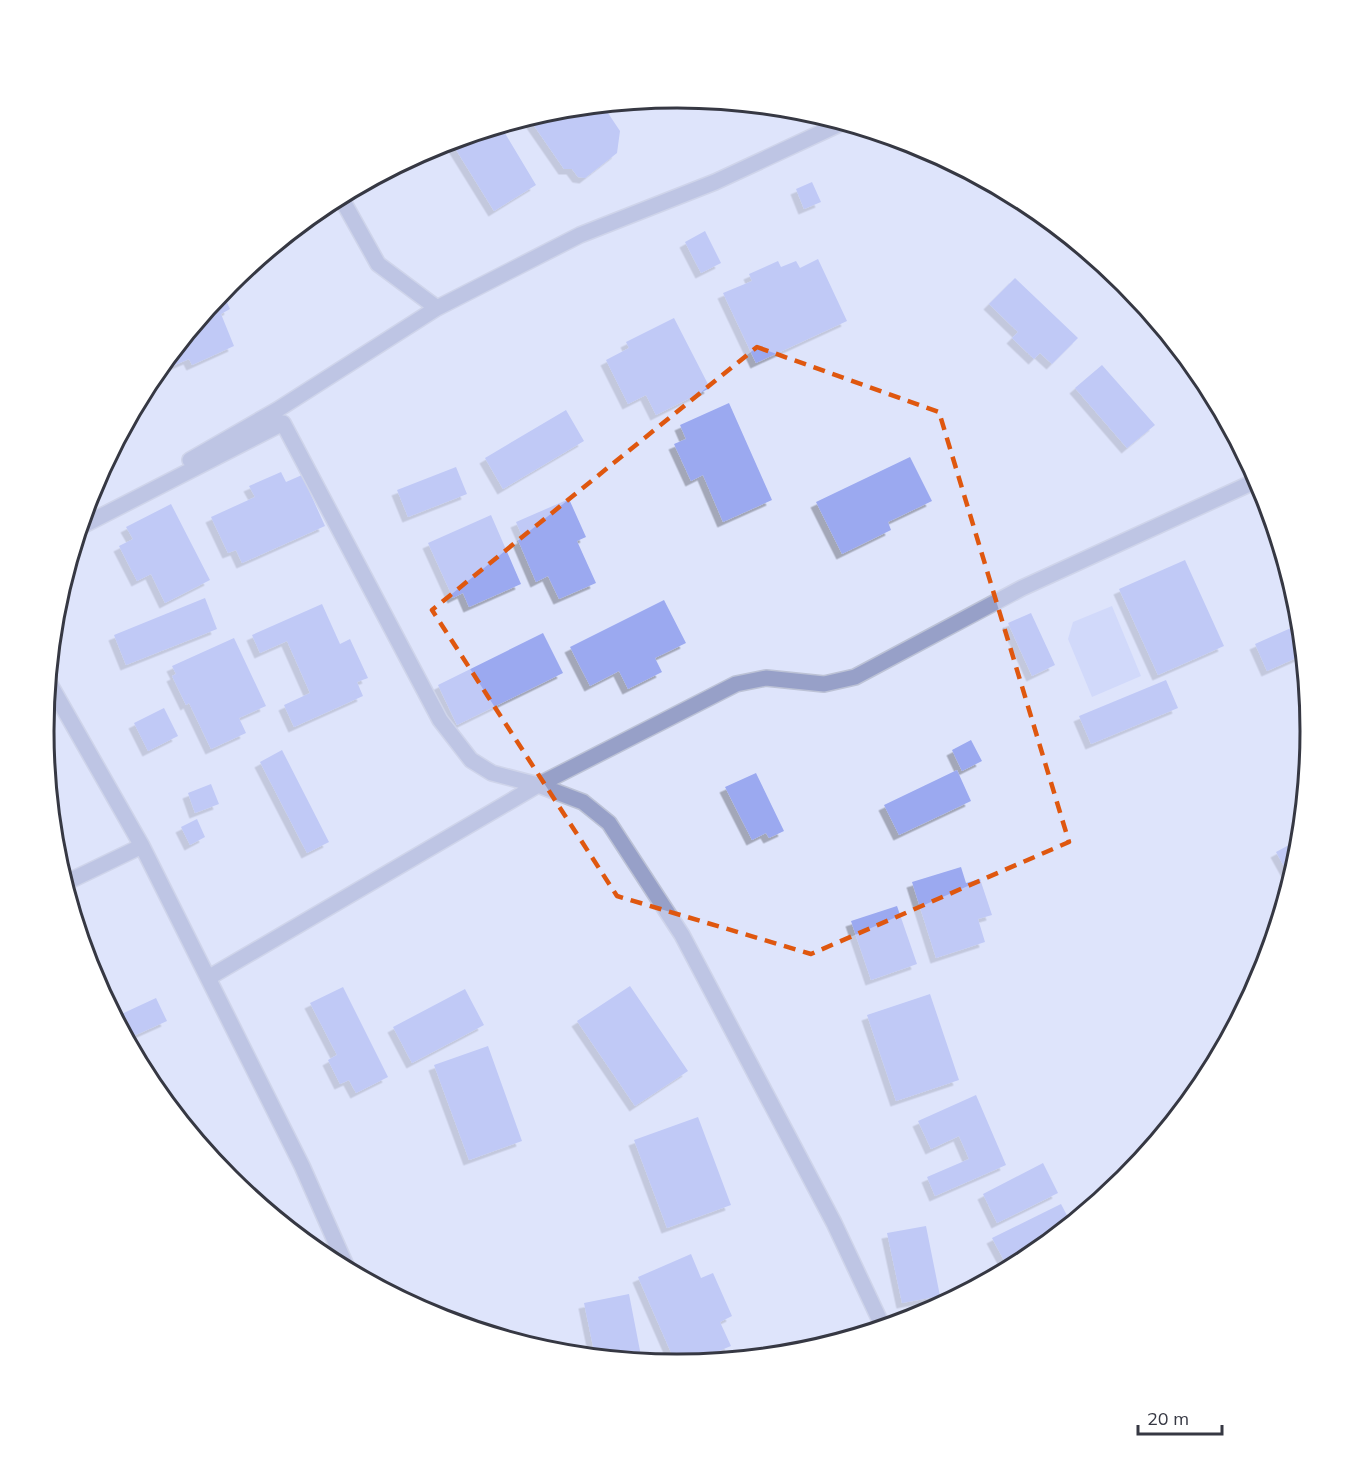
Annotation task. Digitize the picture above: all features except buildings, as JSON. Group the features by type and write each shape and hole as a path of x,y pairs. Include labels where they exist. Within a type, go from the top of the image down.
{"street":[{"path":"93,515 278,410 437,308 580,235 715,182 832,128"},
{"path":"344,204 378,264 437,308"},
{"path":"90,522 283,423 440,720 471,760 492,773 538,785 583,802 609,823 682,935 834,1222 879,1319"},
{"path":"208,978 538,785 736,684 766,678 825,684 855,677 1022,588 1249,484"},
{"path":"55,693 142,846 302,1166 342,1256"},
{"path":"72,879 142,846"}],"highlighted area":[{"path":"757,347 939,412 1069,842 811,954 617,896 432,610"}],"shaded area":[{"path":"1112,606 1141,676 1092,697 1068,639 1073,622"}]}
